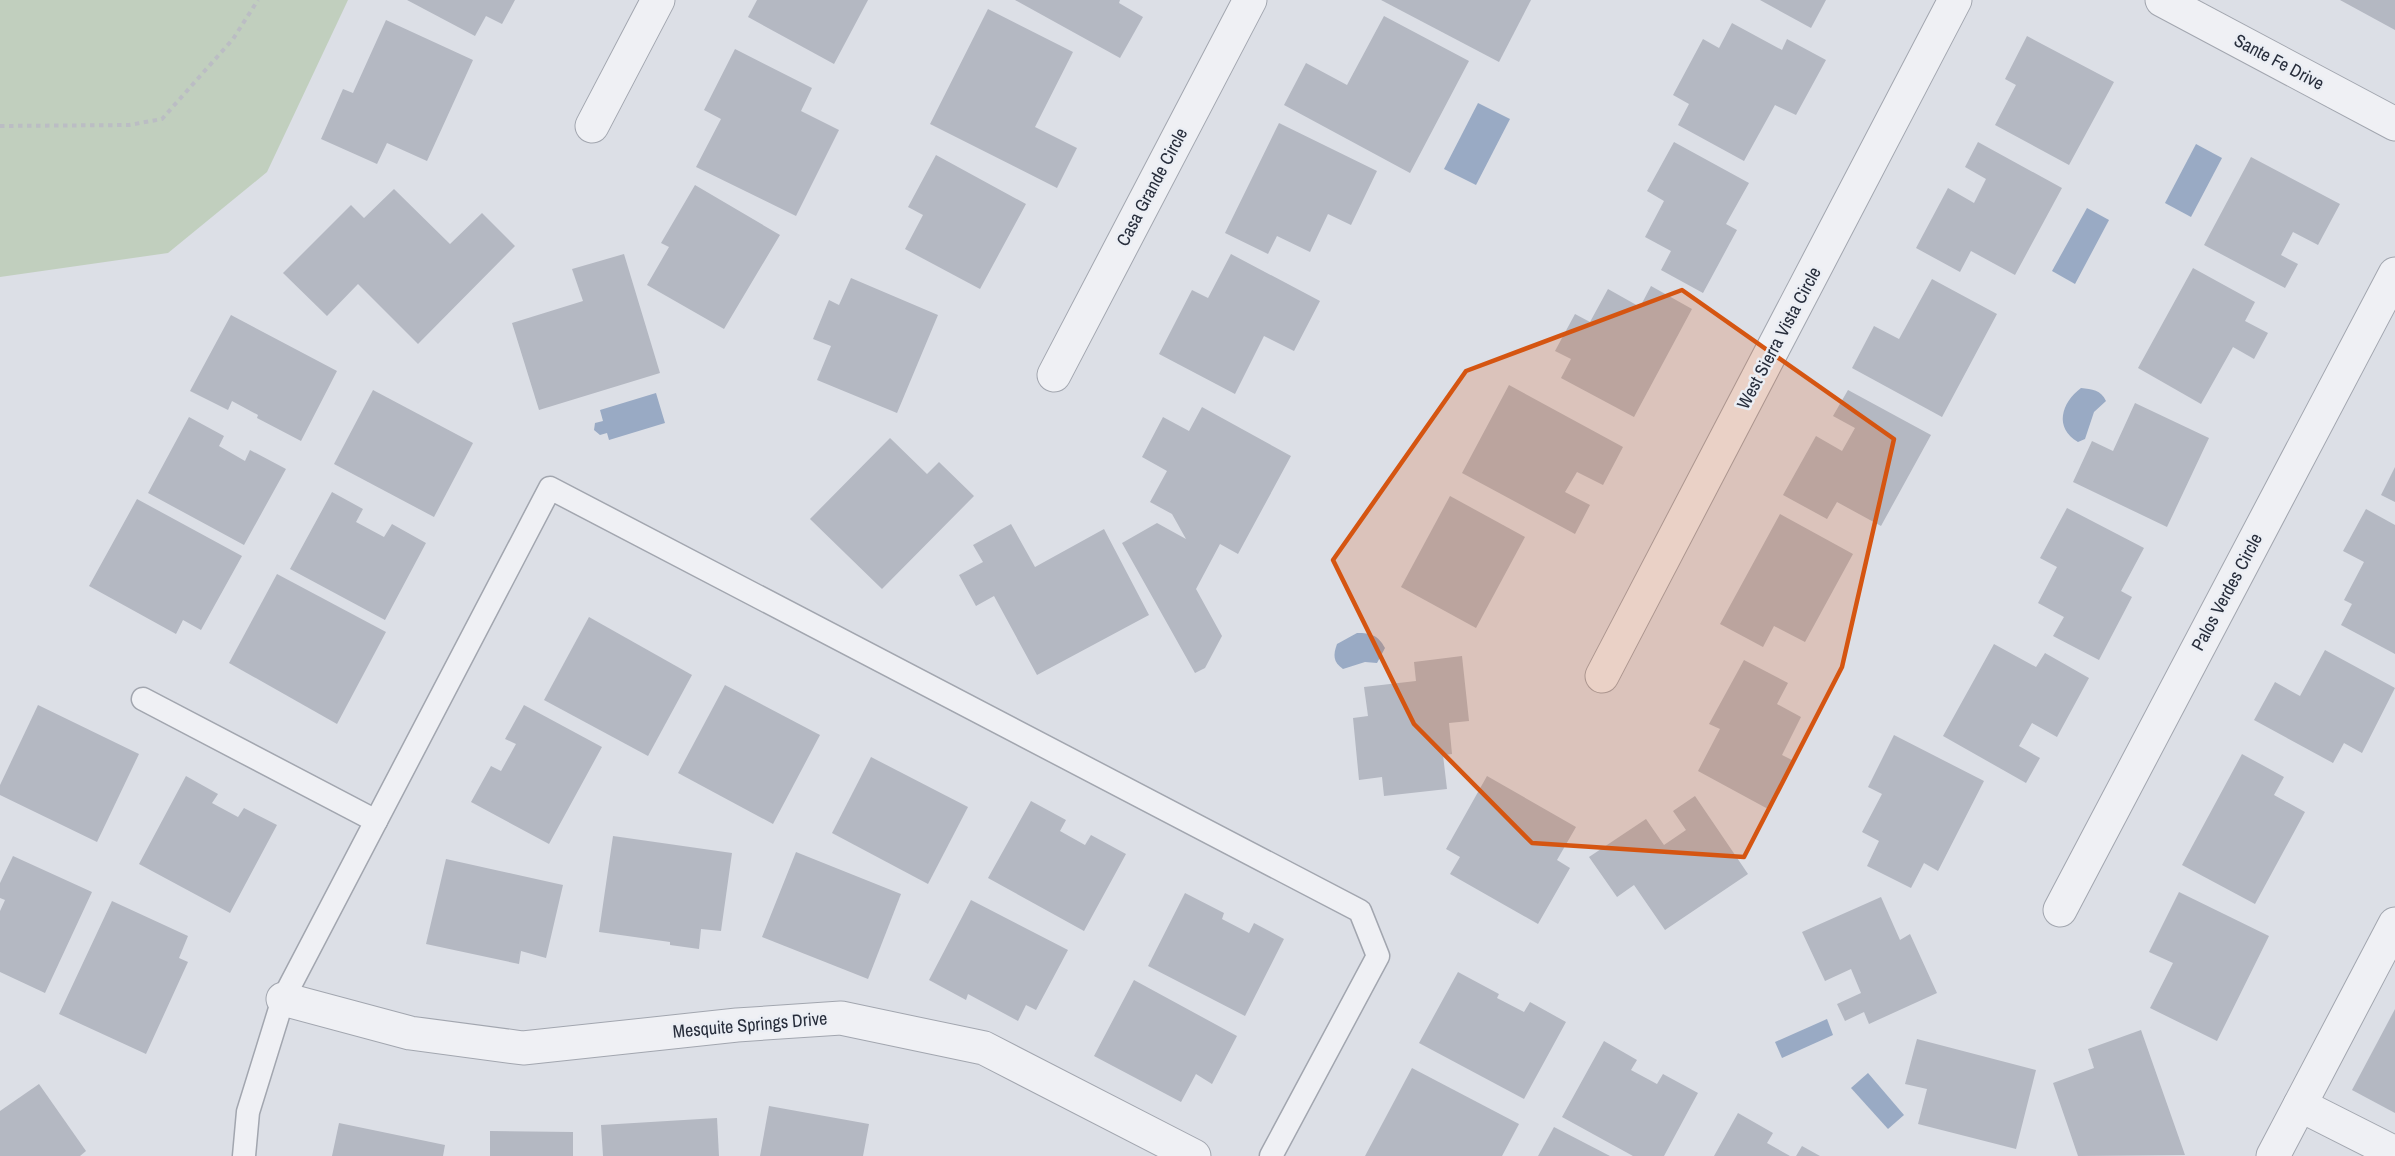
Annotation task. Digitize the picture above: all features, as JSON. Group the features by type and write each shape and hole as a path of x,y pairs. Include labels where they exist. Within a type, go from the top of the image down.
{"street":[{"path":"592,126 658,0"},
{"name":"Casa Grande Circle","path":"1054,375 1250,0"},
{"name":"West Sierra Vista Circle","path":"1602,676 1955,0"},
{"name":"Sante Fe Drive","path":"2162,0 2395,124"},
{"name":"Palos Verdes Circle","path":"2060,910 2395,274"},
{"path":"2273,1156 2395,924"},
{"name":"Mesquite Springs Drive","path":"283,999 410,1033 523,1048 737,1025 841,1018 984,1048 1194,1156"},
{"path":"2300,1105 2395,1153"}],"lane":[{"path":"244,1156 248,1112 283,999 550,488 1360,911 1378,956 1271,1156"},
{"path":"143,699 376,821"}],"path":[{"path":"0,126 129,125 162,119 233,39 258,0"}],"highlighted area":[{"path":"1682,290 1894,439 1842,667 1744,857 1532,843 1414,724 1333,560 1466,371"}],"green space":[{"path":"0,0 348,0 267,172 168,253 0,277"}],"water":[{"path":"1478,103 1510,119 1476,185 1444,169"},
{"path":"2196,144 2222,158 2191,217 2165,203"},
{"path":"2087,208 2109,220 2075,284 2052,271"},
{"path":"2081,388 2099,392 2106,401 2094,412 2085,439 2078,442 2066,430 2063,415 2069,401"},
{"path":"656,393 665,423 609,440 607,433 600,435 594,430 595,423 603,421 600,410"},
{"path":"1357,633 1374,636 1385,648 1377,663 1365,662 1343,669 1337,664 1335,658 1337,644"},
{"path":"1827,1019 1833,1035 1782,1058 1775,1042"},
{"path":"1868,1073 1904,1115 1888,1129 1851,1088"}],"building":[{"path":"407,0 515,0 502,24 486,16 475,36"},
{"path":"757,0 868,0 834,64 748,17"},
{"path":"1015,0 1120,0 1119,3 1143,17 1120,58"},
{"path":"1381,0 1531,0 1499,62"},
{"path":"1760,0 1826,0 1811,28"},
{"path":"2340,0 2395,0 2395,30"},
{"path":"988,9 1073,52 1035,127 1077,148 1057,188 930,124"},
{"path":"1384,16 1469,61 1410,173 1284,105 1306,63 1347,85"},
{"path":"386,20 473,60 427,161 387,143 377,164 321,139 343,89 353,93"},
{"path":"1732,23 1782,50 1787,39 1826,60 1796,115 1775,105 1744,161 1678,125 1689,104 1673,95 1703,39 1719,48"},
{"path":"2027,36 2114,82 2069,165 1995,125 2016,85 2005,79"},
{"path":"735,49 812,88 801,111 839,130 796,216 696,167 721,119 704,110"},
{"path":"1279,123 1377,171 1351,225 1328,214 1310,252 1277,236 1268,254 1225,233"},
{"path":"1674,142 1749,183 1726,224 1737,230 1703,293 1661,270 1671,251 1645,237 1664,201 1647,191"},
{"path":"1978,142 2062,188 2015,275 1971,251 1960,272 1916,248 1948,188 1974,203 1986,179 1965,167"},
{"path":"936,155 1026,204 980,289 905,249 923,215 908,207"},
{"path":"2251,157 2340,204 2318,245 2293,232 2281,255 2298,264 2285,288 2204,245"},
{"path":"695,185 780,235 724,329 647,285 669,247 661,243"},
{"path":"394,189 450,244 482,213 515,246 418,344 358,284 327,316 283,273 351,205 364,218"},
{"path":"624,254 660,373 539,410 512,323 583,301 572,269"},
{"path":"1231,254 1320,301 1294,351 1264,336 1235,394 1159,354 1192,290 1208,298"},
{"path":"2193,268 2255,302 2245,321 2268,333 2254,359 2233,347 2201,404 2138,368"},
{"path":"851,278 938,315 897,413 817,380 831,346 813,339 829,300 839,305"},
{"path":"1932,279 1997,314 1942,417 1852,368 1874,326 1899,339"},
{"path":"1651,286 1692,309 1634,417 1561,378 1571,359 1555,351 1575,314 1590,322 1608,289 1640,307"},
{"path":"231,315 337,371 301,441 257,418 258,415 232,401 228,410 190,391"},
{"path":"1509,385 1623,447 1603,485 1577,472 1565,492 1590,505 1575,534 1462,473"},
{"path":"373,390 473,443 434,517 334,464"},
{"path":"1848,390 1931,435 1881,526 1837,502 1827,519 1783,495 1816,436 1842,451 1855,428 1833,416"},
{"path":"2135,403 2209,438 2167,527 2073,482 2092,441 2113,451"},
{"path":"1202,407 1291,456 1238,554 1220,544 1196,589 1222,636 1205,668 1195,673 1122,543 1157,523 1186,539 1172,514 1150,502 1167,471 1142,457 1163,417 1189,431"},
{"path":"189,417 224,436 219,446 245,461 250,450 286,469 244,545 148,493"},
{"path":"890,438 927,474 939,462 974,496 882,589 810,519"},
{"path":"2395,467 2395,502 2381,495"},
{"path":"332,492 363,509 356,522 384,537 392,524 426,543 385,620 290,569"},
{"path":"1450,496 1525,537 1476,628 1401,587"},
{"path":"137,499 242,556 201,630 183,620 176,634 89,586"},
{"path":"2067,508 2144,548 2121,591 2132,597 2099,660 2053,636 2064,617 2038,603 2057,567 2040,558"},
{"path":"2366,509 2395,525 2395,654 2341,625 2352,604 2344,600 2364,562 2343,551"},
{"path":"1780,514 1853,554 1805,642 1774,626 1763,647 1720,624"},
{"path":"1011,524 1035,567 1104,529 1149,615 1037,675 994,596 976,606 959,575 983,562 973,545"},
{"path":"277,574 386,632 337,724 229,663"},
{"path":"589,617 692,675 648,756 544,700"},
{"path":"1994,644 2036,667 2045,653 2089,678 2057,737 2032,723 2019,746 2040,758 2026,783 1943,736"},
{"path":"2325,650 2395,688 2362,753 2344,743 2333,763 2254,720 2275,682 2300,696"},
{"path":"1462,656 1469,721 1449,723 1452,754 1443,755 1447,789 1384,796 1382,777 1359,780 1353,718 1368,716 1364,687 1416,681 1414,662"},
{"path":"1744,660 1788,683 1777,704 1801,717 1782,755 1794,761 1768,809 1698,771 1720,729 1709,724"},
{"path":"725,685 820,735 773,824 678,773"},
{"path":"38,705 139,754 97,842 0,795 0,785"},
{"path":"524,705 602,747 549,844 471,802 491,766 501,771 516,744 505,739"},
{"path":"1894,735 1984,781 1938,871 1924,863 1911,888 1867,866 1879,841 1862,832 1882,794 1868,787"},
{"path":"2242,754 2284,777 2274,795 2305,812 2255,904 2182,865"},
{"path":"871,757 968,807 928,884 832,833"},
{"path":"186,776 218,794 212,803 238,817 244,808 277,825 230,913 139,864"},
{"path":"1487,776 1576,827 1557,860 1570,868 1538,924 1450,874 1460,857 1446,849"},
{"path":"1695,796 1748,874 1665,930 1634,885 1617,897 1589,857 1646,819 1664,845 1686,830 1673,811"},
{"path":"1031,801 1066,820 1060,831 1085,845 1091,835 1126,854 1084,931 988,878"},
{"path":"613,836 732,853 721,931 701,929 699,949 670,945 670,942 599,932"},
{"path":"796,852 901,894 868,979 762,937"},
{"path":"13,856 92,892 45,993 0,972 0,911 5,900 0,898 0,883"},
{"path":"446,859 563,885 546,958 521,951 519,964 426,944"},
{"path":"2179,892 2269,936 2217,1041 2150,1008 2173,963 2149,952"},
{"path":"1185,893 1224,913 1222,919 1249,933 1254,923 1284,939 1245,1016 1148,966"},
{"path":"1881,897 1900,940 1910,934 1937,993 1869,1024 1864,1012 1845,1021 1837,1004 1861,993 1851,969 1825,981 1802,932"},
{"path":"971,900 1068,950 1036,1010 1026,1005 1018,1021 968,994 966,1000 929,980"},
{"path":"112,901 188,936 179,958 188,962 146,1054 59,1014"},
{"path":"1458,972 1499,994 1497,998 1524,1012 1530,1002 1566,1022 1524,1099 1419,1043"},
{"path":"1134,980 1237,1036 1212,1084 1196,1074 1181,1102 1094,1056"},
{"path":"2395,1009 2395,1113 2352,1090"},
{"path":"2141,1030 2185,1155 2078,1156 2053,1083 2094,1068 2088,1049"},
{"path":"1917,1039 2036,1070 2016,1149 1918,1124 1927,1089 1905,1084"},
{"path":"1604,1041 1637,1060 1631,1070 1657,1084 1663,1074 1698,1093 1664,1156 1633,1156 1562,1117"},
{"path":"1412,1068 1519,1124 1502,1156 1365,1156"},
{"path":"39,1084 86,1151 80,1156 0,1156 0,1111"},
{"path":"769,1106 869,1124 863,1156 760,1156"},
{"path":"1738,1113 1773,1133 1767,1143 1790,1156 1714,1156"},
{"path":"717,1118 719,1156 603,1156 601,1125"},
{"path":"339,1123 445,1145 443,1156 332,1156"},
{"path":"1554,1127 1610,1156 1538,1156"},
{"path":"490,1131 573,1132 573,1156 490,1156"},
{"path":"1802,1146 1820,1156 1796,1156"}]}
